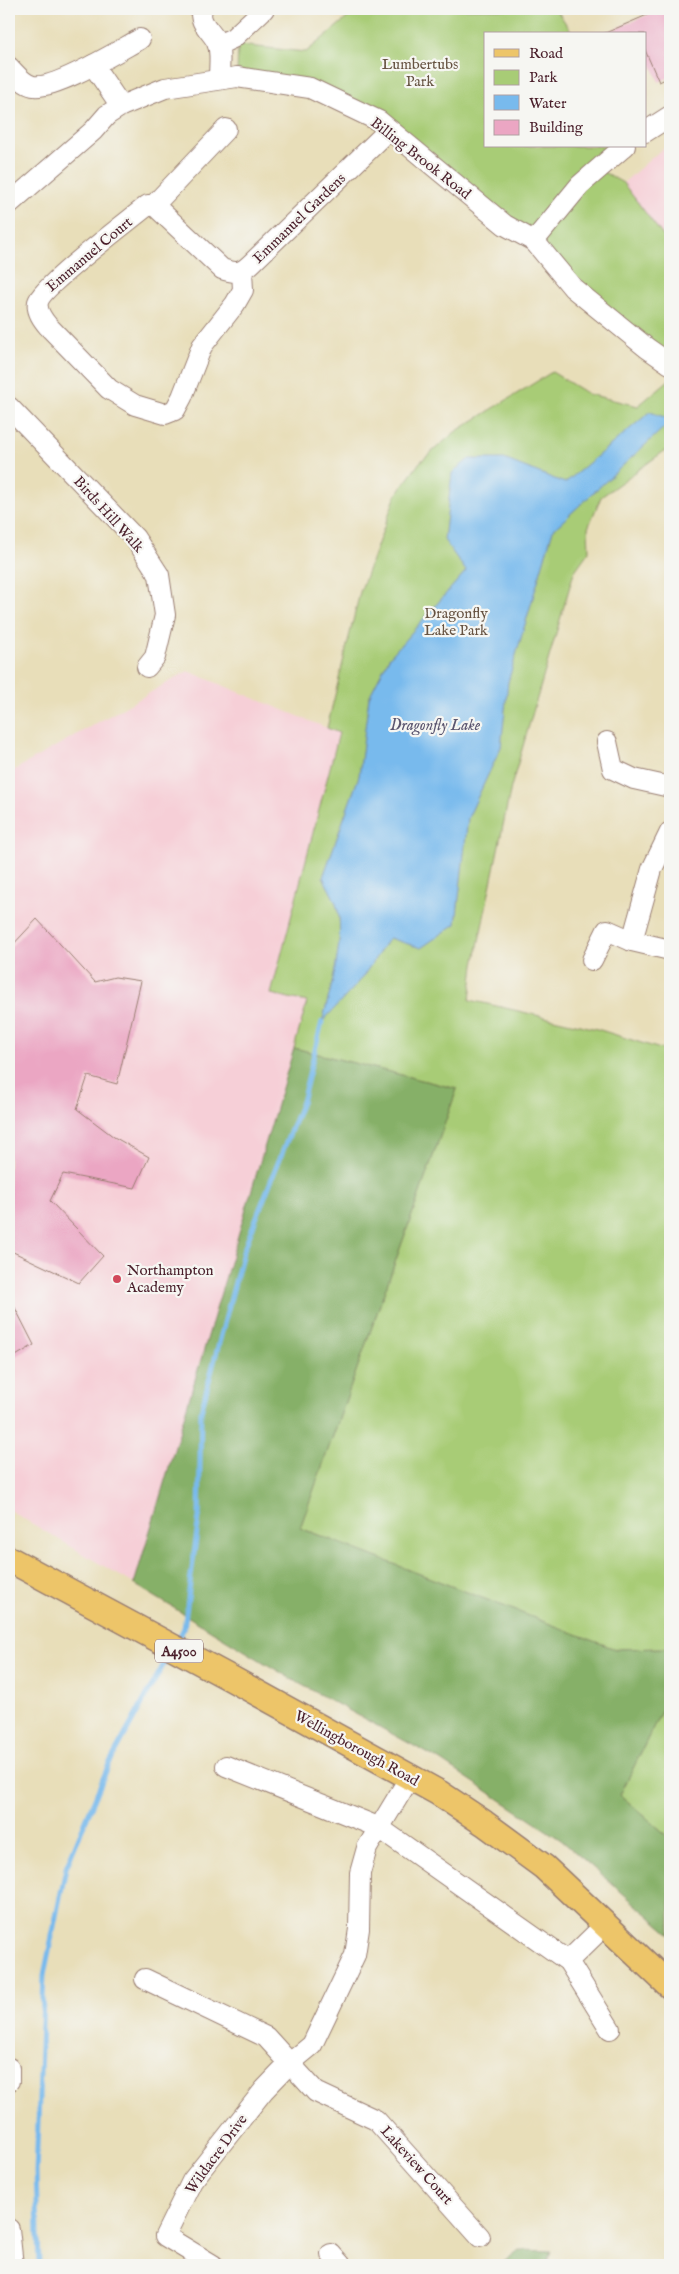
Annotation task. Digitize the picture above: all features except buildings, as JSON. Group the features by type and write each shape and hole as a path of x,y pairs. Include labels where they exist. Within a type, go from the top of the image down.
{"main road":[{"name":"Wellingborough Road","path":"9,1559 440,1793 536,1862 606,1924 670,1986"}],"street":[{"path":"202,9 200,14 204,25 218,45 219,78"},
{"path":"218,45 233,38 264,9"},
{"path":"9,67 25,83 40,87 61,80 93,65 140,40"},
{"path":"93,65 121,106"},
{"name":"Billing Brook Road","path":"10,200 93,131 107,115 121,106 165,88 219,78 237,77 310,88 379,122 505,225 534,241 573,288 647,348 670,364"},
{"name":"Emmanuel Court","path":"165,414 135,404 109,389 48,326 40,316 37,304 42,293 82,258 148,205 154,205 226,128"},
{"name":"Emmanuel Gardens","path":"165,414 174,410 182,398 202,346 243,290 242,271 389,130"},
{"path":"534,241 580,186 623,148"},
{"path":"154,205 222,269 235,274 242,271"},
{"name":"Birds Hill Walk","path":"9,407 135,538 159,575 165,615 156,657 147,667"},
{"path":"607,742 613,769 634,779 670,787"},
{"path":"632,941 652,869 670,832"},
{"path":"592,960 606,930 632,941 670,950"},
{"path":"226,1766 378,1827 568,1961 610,2029"},
{"path":"290,2063 312,2044 355,1955 359,1929 360,1873 367,1848 410,1777"},
{"path":"568,1961 606,1924"},
{"name":"Lakeview Court","path":"145,1979 266,2037 316,2092 376,2120 480,2237"},
{"name":"Wildacre Drive","path":"208,2264 165,2236 192,2181 264,2090 290,2063"},
{"path":"9,2068 9,2081"},
{"path":"9,2228 14,2265"}],"shaded area":[{"path":"670,142 670,245 623,183"},
{"name":"Northampton Academy","path":"188,671 339,733 271,994 307,1002 134,1584 9,1510 9,773"}],"green space":[{"name":"Lumbertubs Park","path":"358,9 556,9 572,32 484,32 484,148 623,148 598,169 623,183 670,245 670,364 534,241 379,121 310,88 237,77 238,45 306,52"},
{"name":"Dragonfly Lake Park","path":"552,372 588,394 638,406 670,379 670,449 663,452 601,497 588,528 589,551 574,572 511,787 474,965 470,1000 597,1029 670,1052 670,1648 615,1649 300,1528 457,1089 294,1048 307,1002 271,994 339,733 327,728 360,592 396,495 420,462 455,432"},
{"path":"294,1048 457,1089 300,1528 615,1649 670,1648 670,1693 620,1795 670,1838 670,1934 561,1840 440,1760 293,1680 134,1584"},
{"path":"670,1693 670,1838 620,1795"},
{"path":"519,2250 551,2251 546,2265 500,2265"}],"water":[{"name":"Dragonfly Lake","path":"650,412 670,419 670,422 553,530 508,682 501,747 468,818 456,924 421,948 389,938 360,981 322,1022 336,963 340,931 336,904 323,877 359,776 369,697 389,658 466,571 444,540 452,473 469,459 504,459 565,483"}],"waterway":[{"path":"177,1641 184,1628 199,1517 201,1411 243,1252 302,1102 322,1022"},
{"path":"39,2265 36,2172 44,1975 66,1868 109,1764 170,1653"}],"place":[{"name":"Northampton Academy","path":"117,1279"}]}
